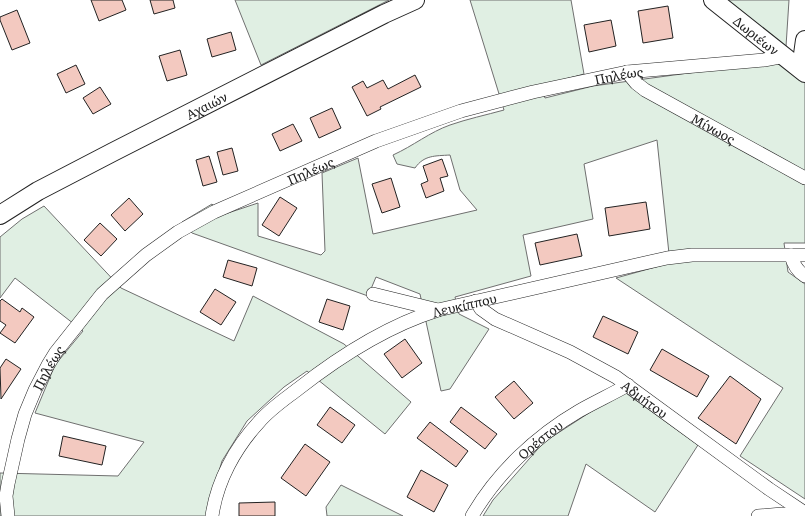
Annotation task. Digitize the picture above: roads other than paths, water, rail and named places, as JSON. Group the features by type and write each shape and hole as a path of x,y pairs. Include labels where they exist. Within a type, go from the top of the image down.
{"main road":[{"name":"Αχαιών","path":"0,215 38,191 112,152 415,0"},
{"name":"Δωριέων","path":"713,0 803,71"},
{"name":"Δωριέων","path":"803,71 805,40"}],"street":[{"name":"Πηλέως","path":"8,516 6,496 12,462 25,414 40,378 56,352 102,294 124,273 156,247 178,232 214,212 376,141 461,111 533,92 627,72 764,60 785,56"},
{"name":"Μίνωος","path":"627,72 636,83 645,90 805,178"},
{"name":"Λευκίππου","path":"212,516 222,480 230,460 258,422 319,372 345,355 402,323 438,310 667,258 692,255 805,255"},
{"path":"791,255 796,268 805,276"},
{"path":"373,294 438,310"},
{"name":"Αδμήτου","path":"476,301 481,309 495,319 586,360 628,385 769,489 805,513"},
{"name":"Ορέστου","path":"472,516 497,482 541,437 579,411 628,385"},
{"path":"758,516 782,514 805,516"}]}
